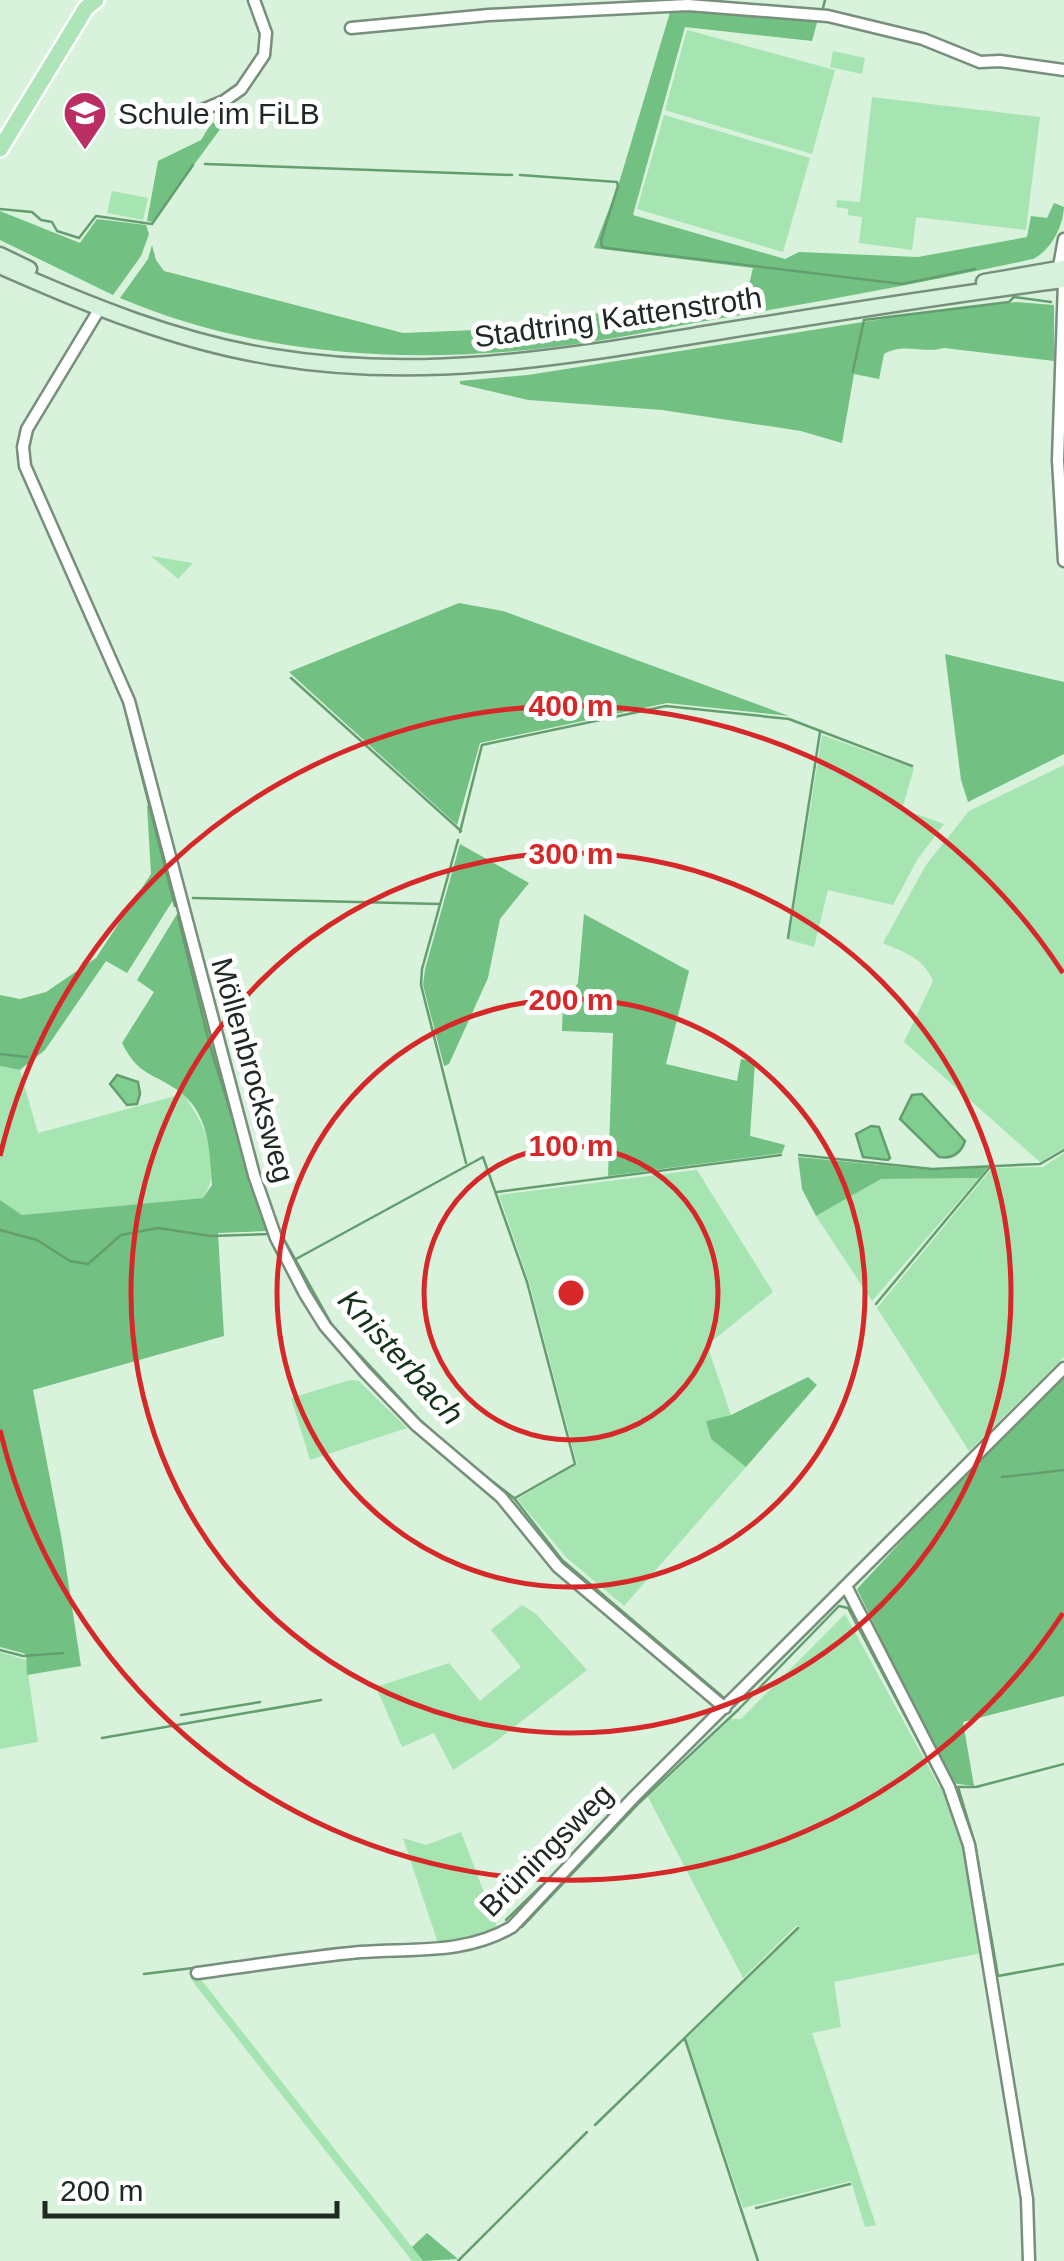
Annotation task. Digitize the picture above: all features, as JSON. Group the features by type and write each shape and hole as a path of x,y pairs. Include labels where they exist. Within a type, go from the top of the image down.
{"main road":[{"path":"0,148 89,3"},
{"name":"Stadtring Kattenstroth","path":"0,255 97,307"},
{"name":"Stadtring Kattenstroth","path":"0,266 97,307 211,345 273,358 407,369 528,363 1062,279"}],"street":[{"path":"196,113 242,90 264,55 266,33 254,0"},
{"path":"351,28 687,2 828,16 923,38 980,62 1064,70"},
{"path":"1064,239 1058,460 1064,561"},
{"name":"Möllenbrocksweg","path":"97,307 27,430 24,466 129,701 254,1175 275,1234 315,1310 365,1372 416,1426 502,1497 558,1567 725,1708"},
{"name":"Brüningsweg","path":"197,1973 361,1952 446,1949 490,1940 512,1927 634,1797 1064,1368"},
{"path":"847,1588 949,1787 969,1845 1027,2199 1029,2261"}],"shaded area":[{"path":"671,9 818,19 812,41 685,27 633,215 785,259 799,252 918,257 1027,237 1031,216 1047,218 1054,203 1064,207 1055,237 1033,259 613,338 499,352 389,355 279,344 225,333 120,298 148,259 152,245 164,271 403,333 501,329 748,289 753,268 594,248 619,183"},
{"path":"687,30 835,70 812,154 665,110"},
{"path":"833,51 865,58 862,74 830,67"},
{"path":"872,97 1040,117 1026,230 916,217 912,250 859,243 862,217 848,215 848,209 836,207 837,200 860,202"},
{"path":"664,115 810,158 783,252 637,209"},
{"path":"212,122 221,128 152,222 147,221 158,161 201,140"},
{"path":"112,191 148,198 143,220 107,213"},
{"path":"0,211 80,243 97,219 146,225 149,234 141,256 113,295 0,240"},
{"path":"1016,302 1054,305 1054,361 944,348 891,351 884,354 879,379 854,374 842,443 801,431 662,410 528,400 460,384 920,313"},
{"path":"151,556 193,563 178,579"},
{"path":"459,603 503,611 789,716 667,703 480,743 457,825 289,672"},
{"path":"945,654 1064,682 1064,754 968,802 961,780"},
{"path":"822,735 914,768 902,809 944,824 917,860 893,905 828,890 814,947 789,940"},
{"path":"1064,765 1064,1148 1040,1162 904,1042 933,981 919,961 883,943 926,865 969,811"},
{"path":"154,804 177,894 127,973 106,961 45,1050 20,1070 0,1066 0,995 20,999 46,992 96,958 151,874 147,806"},
{"path":"460,844 529,883 500,919 488,978 449,1064 444,1066 423,985"},
{"path":"180,909 212,1044 268,1231 218,1233 224,1336 33,1390 81,1666 27,1675 26,1654 0,1647 0,1200 22,1215 203,1198 212,1185 206,1134 197,1111 180,1092 141,1068 122,1043 154,992 137,980"},
{"path":"584,914 689,971 666,1064 737,1081 741,1059 755,1062 750,1136 785,1145 782,1153 608,1176 613,1033 562,1031 563,1005 578,983"},
{"path":"0,1066 20,1070 38,1133 183,1094 204,1131 212,1158 203,1198 22,1215 0,1200"},
{"path":"117,1075 138,1082 137,1104 127,1105 110,1084"},
{"path":"922,1094 965,1141 955,1154 939,1157 900,1119 912,1095"},
{"path":"871,1126 879,1127 888,1160 863,1157 856,1134"},
{"path":"1064,1153 1064,1357 969,1451 877,1308 992,1168 1043,1167"},
{"path":"798,1157 932,1170 988,1167 979,1178 881,1179 816,1216 802,1189"},
{"path":"697,1170 773,1292 707,1345 731,1415 706,1421 711,1439 746,1467 624,1606 567,1558 517,1499 577,1464 529,1282 499,1195"},
{"path":"979,1178 872,1301 816,1216 881,1179"},
{"path":"1064,1374 1064,1696 963,1722 974,1786 951,1783 857,1589 975,1462"},
{"path":"808,1377 817,1385 746,1467 711,1439 706,1421 731,1415"},
{"path":"350,1380 359,1381 407,1428 310,1460 291,1398"},
{"path":"522,1605 536,1614 587,1670 453,1770 434,1733 402,1747 376,1687 449,1663 480,1701 521,1667 491,1630"},
{"path":"845,1614 939,1786 946,1788 965,1846 982,1953 834,1982 841,2027 812,2033 876,2225 865,2227 851,2181 743,2208 686,2039 799,1928 797,1925 743,1978 648,1797 731,1719 741,1719"},
{"path":"0,1652 26,1660 38,1742 0,1749"},
{"path":"461,1832 497,1927 472,1939 438,1943 403,1838 426,1845"},
{"path":"199,1977 423,2261 412,2261 190,1978"},
{"path":"427,2233 458,2259 423,2261 412,2247"}],"waterway":[{"path":"823,8 825,0"},
{"path":"205,164 512,175"},
{"path":"0,209 32,212 41,220 52,222 57,231 79,238 96,216 152,224 193,165"},
{"path":"520,175 617,182 602,247 902,284 975,269"},
{"path":"853,371 864,320 1009,302 1014,297 1051,302"},
{"path":"291,678 461,831"},
{"path":"460,832 482,745 666,706 789,719 912,766"},
{"path":"128,722 175,906"},
{"path":"788,938 820,732"},
{"path":"458,840 421,985 466,1163"},
{"path":"193,898 440,904"},
{"path":"178,917 210,1046 243,1152"},
{"path":"0,1054 27,1057"},
{"path":"799,1155 932,1169 1040,1164 1064,1150"},
{"path":"497,1192 781,1155"},
{"path":"296,1259 483,1157 527,1282 575,1464 515,1498"},
{"path":"876,1304 990,1167"},
{"path":"258,1203 268,1233"},
{"name":"Knisterbach","path":"0,1230 37,1240 70,1261 88,1264 121,1235 158,1228 211,1236 269,1234"},
{"name":"Knisterbach","path":"277,1234 281,1234 332,1325 448,1446"},
{"name":"Knisterbach","path":"466,1461 514,1498 562,1560 724,1698"},
{"path":"1002,1477 1064,1470"},
{"name":"Knisterbach","path":"522,1927 639,1803 738,1710 839,1606 848,1608 940,1782"},
{"path":"0,1650 23,1656 63,1653"},
{"path":"102,1738 321,1700"},
{"path":"181,1715 260,1702"},
{"name":"Knisterbach","path":"956,1787 976,1787 1064,1764"},
{"path":"958,1787 975,1844 998,1976 1064,1964"},
{"path":"506,1920 541,1886"},
{"path":"595,2125 798,1928"},
{"path":"487,1933 494,1929"},
{"path":"256,1970 374,1956"},
{"path":"144,1974 242,1962"},
{"path":"685,2039 758,2261"},
{"path":"458,2261 587,2132"},
{"path":"756,2208 850,2184"}],"place":[{"name":"Schule im FiLB","path":"85,151"}]}
